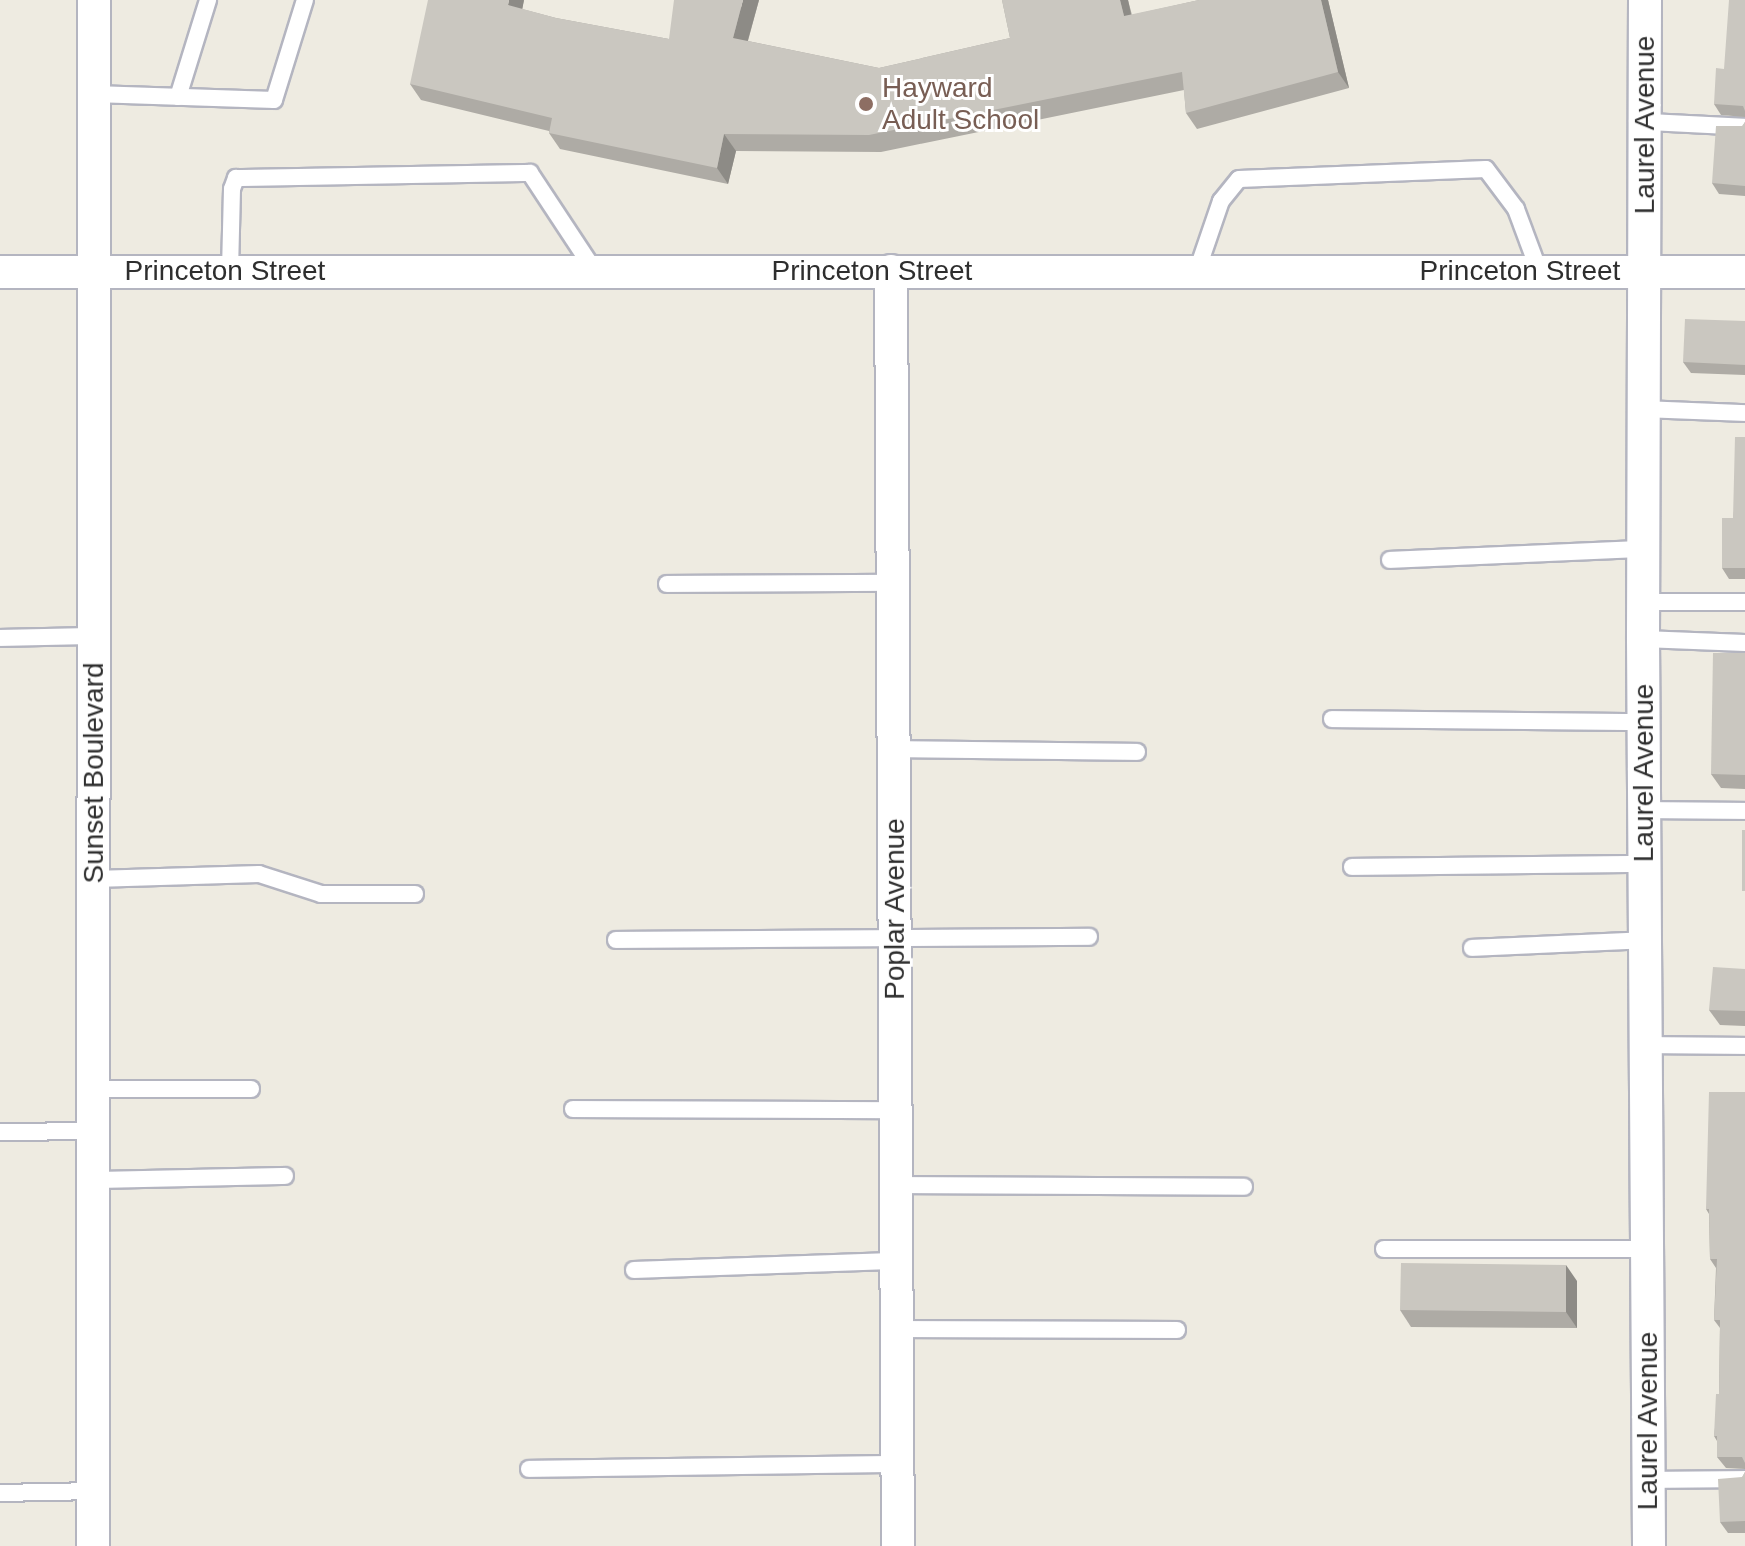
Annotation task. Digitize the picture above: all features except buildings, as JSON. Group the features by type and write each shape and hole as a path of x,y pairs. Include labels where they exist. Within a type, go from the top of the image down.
{"street":[{"name":"Sunset Boulevard","path":"93,1546 94,0"},
{"name":"Laurel Avenue","path":"1645,0 1643,722 1647,940 1649,1546"},
{"name":"Poplar Avenue","path":"891,271 898,1546"},
{"name":"Princeton Street","path":"0,272 1745,272"}],"lane":[{"path":"178,97 208,0"},
{"path":"94,94 274,100 305,0"},
{"path":"1647,122 1745,127"},
{"path":"1197,271 1221,201 1239,179 1486,169 1516,209 1539,271"},
{"path":"230,271 232,189 236,178 530,173 594,270"},
{"path":"1644,409 1745,413"},
{"path":"1390,560 1643,549"},
{"path":"667,584 892,583"},
{"path":"1644,602 1745,602"},
{"path":"0,638 94,636"},
{"path":"1643,639 1745,643"},
{"path":"1332,719 1643,722"},
{"path":"894,749 1137,752"},
{"path":"1646,810 1745,811"},
{"path":"1352,867 1644,864"},
{"path":"94,879 259,874 321,894 415,894"},
{"path":"616,940 1089,937"},
{"path":"1472,948 1647,940"},
{"path":"1647,1045 1745,1046"},
{"path":"93,1089 251,1089"},
{"path":"573,1109 897,1110"},
{"path":"0,1132 94,1131"},
{"path":"94,1180 285,1176"},
{"path":"897,1185 1244,1187"},
{"path":"1384,1249 1648,1249"},
{"path":"634,1270 898,1261"},
{"path":"898,1329 1177,1330"},
{"path":"529,1469 899,1464"},
{"path":"1649,1480 1745,1479"},
{"path":"0,1493 93,1491"}],"place":[{"name":"Hayward Adult School","path":"866,104"}]}
